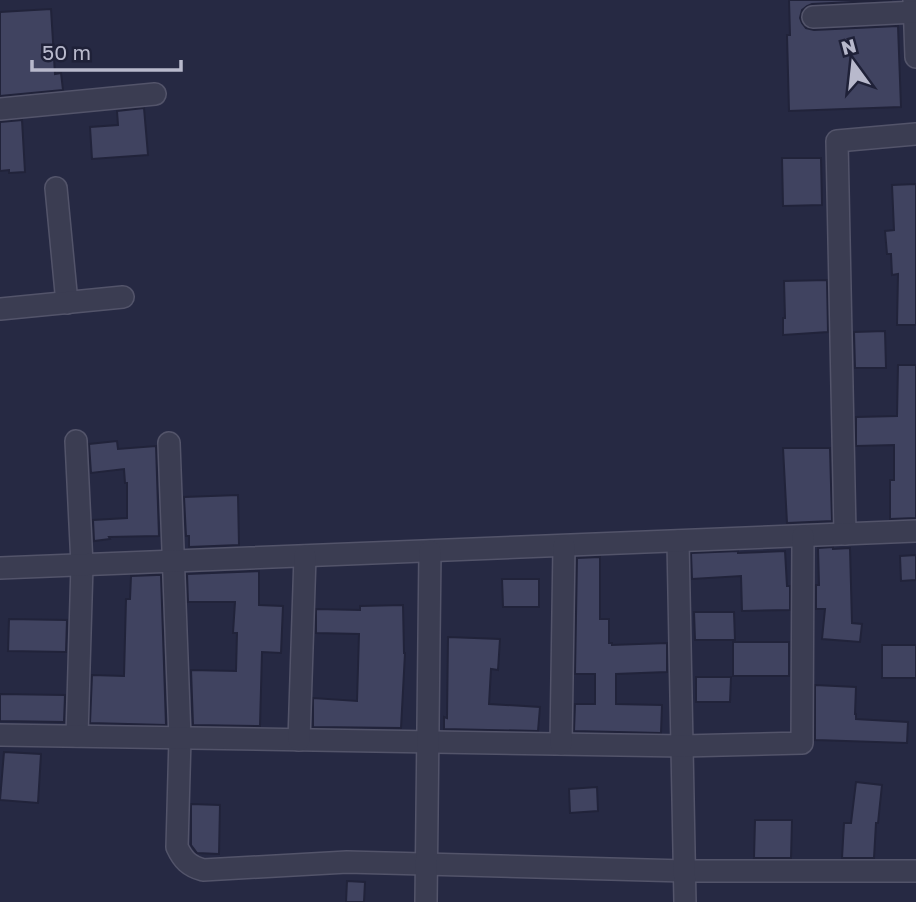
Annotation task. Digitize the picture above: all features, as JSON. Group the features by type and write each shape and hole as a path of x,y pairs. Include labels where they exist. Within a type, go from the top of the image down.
{"street":[{"path":"813,17 915,8 916,57"},
{"path":"0,109 155,94"},
{"path":"845,534 837,141 916,134"},
{"path":"56,188 67,303"},
{"path":"0,309 123,297"},
{"path":"76,441 82,565 77,736"},
{"path":"169,443 180,738 177,847 183,859 192,867 203,870 347,862 685,871 916,871"},
{"path":"0,568 916,531"},
{"path":"0,735 683,746 802,743 803,536"},
{"path":"678,541 685,902"},
{"path":"561,744 564,546"},
{"path":"426,902 430,551"},
{"path":"299,740 305,556"}],"building":[{"path":"789,0 892,0 812,4 802,10 800,18 806,28 814,30 898,26 901,107 789,111"},
{"path":"51,9 55,74 61,73 63,90 0,96 0,12"},
{"path":"144,108 148,155 92,159 90,127 118,125 117,111"},
{"path":"22,120 25,172 0,171 0,122"},
{"path":"782,158 821,158 822,205 783,206"},
{"path":"916,184 916,325 897,325 898,274 892,275 891,254 887,254 885,231 894,230 892,185"},
{"path":"827,280 828,332 783,335 784,281"},
{"path":"885,331 886,368 855,368 854,332"},
{"path":"898,365 916,365 916,518 890,519 890,480 894,480 894,445 856,446 856,417 897,416"},
{"path":"117,441 118,449 156,446 159,536 109,537 110,539 94,541 93,520 127,518 127,483 124,469 91,473 89,444"},
{"path":"783,448 830,448 832,521 787,523"},
{"path":"238,495 239,545 189,547 184,497"},
{"path":"818,548 850,548 852,623 862,624 860,642 822,639 825,609 816,609 816,585 819,585"},
{"path":"785,551 790,610 742,611 741,576 692,579 691,553"},
{"path":"916,555 916,580 901,581 900,556"},
{"path":"600,557 600,619 609,619 609,643 667,643 667,672 616,674 616,704 662,705 661,733 574,731 575,704 595,704 595,674 575,674 577,558"},
{"path":"259,571 259,605 283,606 281,653 262,652 260,726 193,725 191,670 236,671 237,633 233,633 235,602 188,602 187,574"},
{"path":"161,575 166,725 90,723 92,675 124,676 126,599 130,599 131,576"},
{"path":"502,579 539,579 539,607 503,607"},
{"path":"403,605 405,653 401,728 313,727 313,698 357,701 359,634 316,633 316,609 360,610 360,606"},
{"path":"694,612 734,612 735,640 695,640"},
{"path":"9,619 67,620 66,652 8,651"},
{"path":"448,637 500,639 498,670 491,669 489,704 540,707 538,731 444,729 444,717 447,718"},
{"path":"733,642 789,642 789,676 733,676"},
{"path":"882,645 916,645 916,678 882,678"},
{"path":"696,677 731,677 730,702 696,702"},
{"path":"815,685 856,687 856,719 908,722 907,743 815,740"},
{"path":"0,694 65,695 64,722 0,721"},
{"path":"4,752 41,754 38,803 0,800"},
{"path":"856,782 882,785 874,858 842,858 844,823 851,823"},
{"path":"597,787 598,811 570,813 569,789"},
{"path":"191,804 220,805 219,854 197,853 191,845"},
{"path":"755,820 792,820 791,858 754,858"},
{"path":"347,881 365,882 364,902 346,902"}]}
